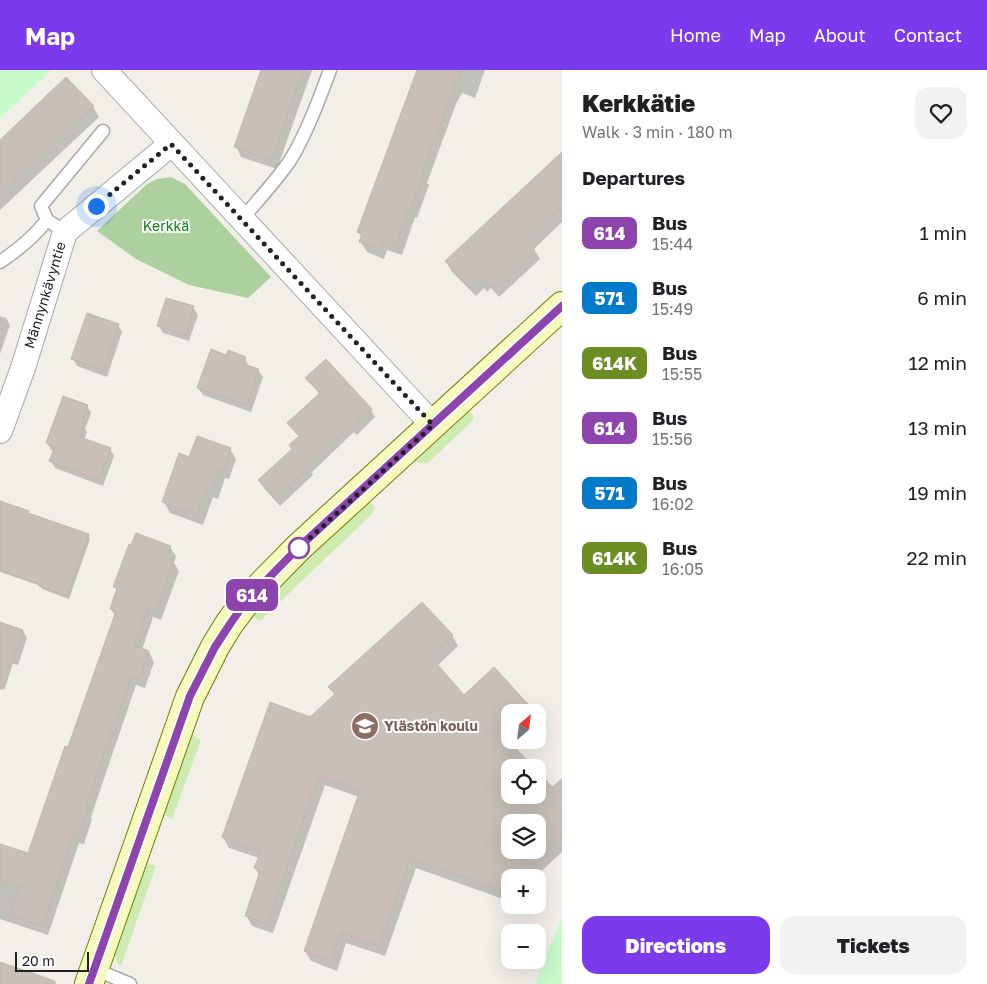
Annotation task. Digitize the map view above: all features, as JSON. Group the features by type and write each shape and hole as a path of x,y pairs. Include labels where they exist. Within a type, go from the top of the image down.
{"street":[{"path":"104,70 433,425"},
{"name":"Männynkävyntie","path":"0,431 23,368 56,226 171,144"},
{"path":"91,977 190,696 215,647 247,600 298,548 562,306"}],"lane":[{"path":"242,219 290,159 308,125 330,70"},
{"path":"0,262 13,254 37,232 56,226 40,206 103,131"},
{"path":"91,977 130,984"}],"green space":[{"path":"0,70 52,70 0,118"},
{"name":"Kerkkä","path":"171,177 185,184 271,277 248,298 189,285 136,259 97,231 147,184 157,179"},
{"path":"469,411 474,417 471,422 428,463 413,461"},
{"path":"369,502 375,507 372,514 260,621 252,616 257,607"},
{"path":"190,733 201,740 172,819 162,813"},
{"path":"145,862 156,866 121,966 117,962 114,953"},
{"path":"562,917 562,984 535,984 541,969 546,969 546,957"}],"building":[{"path":"261,70 303,70 272,160 234,147"},
{"path":"417,70 461,70 422,173 424,174 396,245 382,241 379,249 359,242 362,234 357,232"},
{"path":"66,77 94,106 0,194 0,140"},
{"path":"562,152 562,206 527,239 535,248 493,287 484,279 481,282 477,279 469,287 445,261"},
{"path":"166,298 194,306 186,335 157,326"},
{"path":"87,313 119,324 103,370 71,359"},
{"path":"211,349 226,355 228,350 246,357 243,364 259,369 247,405 197,388"},
{"path":"326,359 372,409 352,428 350,426 275,499 258,480 292,449 289,445 299,436 287,423 320,393 305,378"},
{"path":"63,396 88,405 81,423 84,424 80,437 111,448 99,480 49,461 55,447 46,443"},
{"path":"197,436 231,448 223,470 219,468 212,489 207,487 197,515 162,502 179,453 189,457"},
{"path":"0,501 29,511 28,513 89,534 67,596 0,570"},
{"path":"136,533 171,546 167,558 174,560 156,611 148,609 134,646 149,651 140,679 131,677 86,806 88,809 78,835 73,834 43,926 10,916 20,887 0,880 0,844 28,853 65,746 68,747 116,611 110,609 117,588 113,587 129,544 131,545"},
{"path":"422,602 453,635 430,656 464,695 494,667 528,704 501,704 501,749 516,749 526,759 501,759 501,804 546,804 546,780 552,787 562,779 562,836 546,851 546,814 501,814 501,859 537,859 527,869 501,869 501,888 499,890 411,858 379,946 341,933 331,961 304,951 360,790 319,776 267,924 245,916 260,871 254,868 261,851 222,837 270,702 310,717 335,694 328,687"},
{"path":"0,622 23,630 4,689 0,689"},
{"path":"0,962 55,981 55,984 0,984"}],"bus line":[{"name":"614","path":"89,984 190,696 215,647 230,624 247,600 298,548 562,306"}],"place":[{"name":"Ylästön koulu","path":"365,726"}],"route":[{"path":"96,206 171,144 433,425 299,548"}]}
